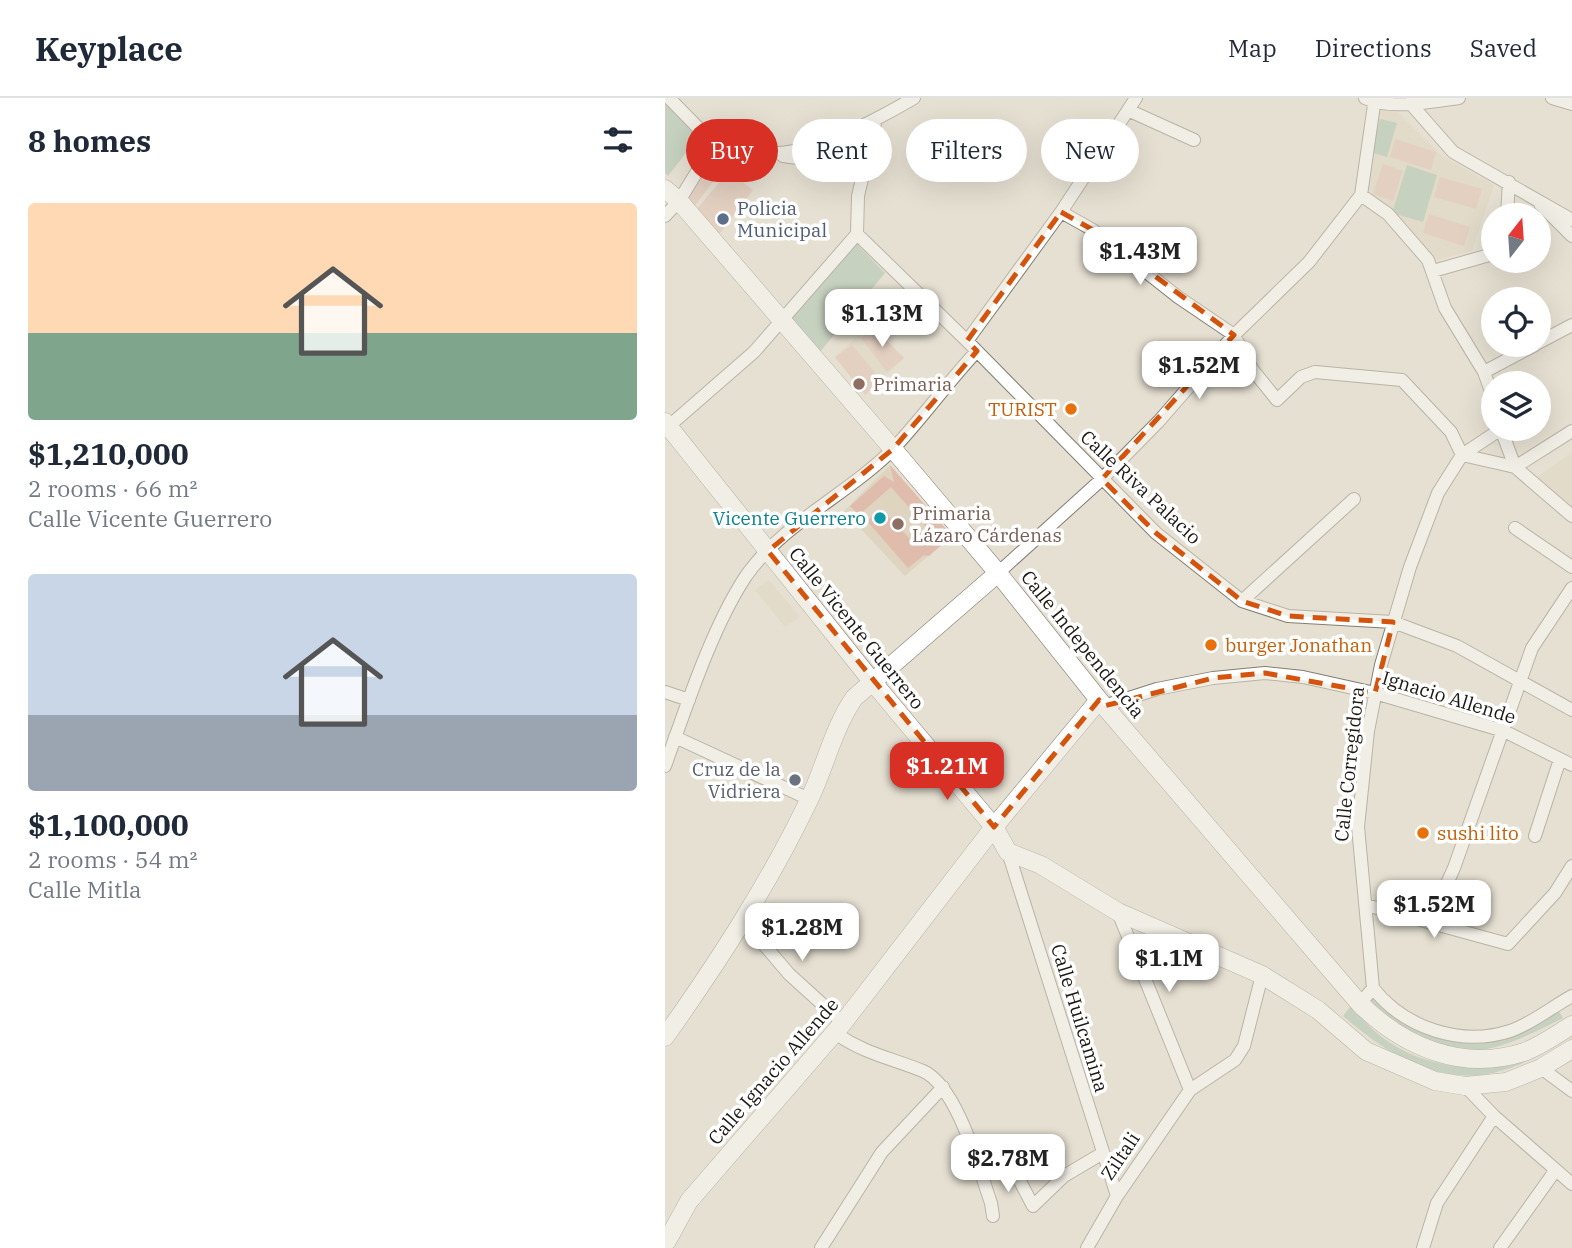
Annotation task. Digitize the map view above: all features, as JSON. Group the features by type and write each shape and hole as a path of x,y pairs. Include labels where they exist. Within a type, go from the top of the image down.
{"main road":[{"name":"Calle Independencia","path":"672,195 998,573 1101,703 1360,1004 1384,1028 1440,1055 1493,1060 1527,1051 1572,1025"},
{"name":"Calle Vicente Guerrero","path":"667,424 871,680 994,827 1008,852"},
{"path":"665,1037 743,920 810,799 843,715 871,680 998,573"},
{"name":"Calle Ignacio Allende","path":"668,1243 689,1201 839,1028 994,827 1101,703"},
{"path":"1008,852 1041,865 1118,912 1262,975 1318,1010 1348,1037 1394,1065 1435,1082 1465,1086 1506,1082 1541,1068 1572,1049"}],"street":[{"path":"669,98 690,119"},
{"path":"884,98 893,111"},
{"path":"876,119 915,98"},
{"path":"967,341 1062,212 1136,98"},
{"path":"998,573 1102,479 1160,421 1234,335 1309,262 1361,195 1372,99 1410,103 1459,98"},
{"path":"1552,98 1572,104"},
{"path":"1410,103 1453,152 1567,216 1572,236"},
{"path":"1130,111 1194,140"},
{"path":"665,216 672,195 686,178"},
{"path":"667,424 754,352 779,320 857,234 857,202 860,182"},
{"path":"1508,203 1509,182"},
{"path":"1361,195 1388,214 1413,239 1433,271 1445,308 1483,371"},
{"path":"1062,212 1093,230 1178,297 1234,335 1252,369 1277,400 1301,377 1315,372 1402,380 1451,432 1462,455"},
{"name":"Calle Riva Palacio","path":"857,234 967,341 1156,533 1242,601 1288,616 1393,622 1457,646 1572,710"},
{"path":"1433,271 1481,257"},
{"path":"1551,336 1572,325"},
{"path":"665,766 727,608 747,575 768,551 893,449 977,351"},
{"path":"1486,371 1512,357"},
{"path":"1515,467 1572,431"},
{"path":"1462,455 1483,441"},
{"path":"1505,441 1515,467"},
{"path":"1462,455 1515,467 1572,516"},
{"name":"Calle Corregidora","path":"1373,988 1366,905 1359,864 1358,827 1375,693 1393,622 1423,528 1439,493 1462,455"},
{"path":"1242,601 1354,499"},
{"path":"1515,528 1572,567"},
{"path":"1423,919 1439,901 1504,731 1532,648 1572,588"},
{"name":"Ignacio Allende","path":"1101,703 1213,678 1265,673 1303,677 1375,693 1504,731 1566,762"},
{"path":"665,692 689,700"},
{"path":"675,737 810,799"},
{"path":"1535,836 1566,762"},
{"name":"Calle Huilcamina","path":"1008,852 1117,1196"},
{"path":"1366,905 1508,944 1555,892 1572,866"},
{"path":"1118,912 1190,1090 1235,1060 1244,1046 1262,975"},
{"path":"743,920 854,1047 884,1060 926,1072 943,1087 961,1122 991,1203 993,1216"},
{"path":"1360,1004 1373,988 1402,1015 1425,1027 1478,1038 1512,1031 1572,996"},
{"path":"1541,1068 1572,1091"},
{"path":"1465,1086 1494,1116 1572,1184"},
{"path":"821,1248 882,1152 943,1087"},
{"name":"Ziltali","path":"1087,1248 1117,1196 1190,1090"},
{"path":"1423,1248 1437,1203 1494,1116"},
{"path":"1011,1166 1033,1206 1082,1163 1103,1153"},
{"path":"1500,1248 1556,1171"}],"highlighted area":[{"path":"1061,212 1093,230 1234,335 1102,479 1156,533 1242,601 1288,616 1393,622 1375,693 1265,673 1213,678 1104,706 1099,700 994,827 768,551 893,449 977,351 967,341"}],"shaded area":[{"path":"1393,107 1442,156 1494,185 1488,203 1481,203 1481,224 1472,251 1428,262 1366,186 1377,109"},
{"path":"870,324 904,358 865,395 835,357"},
{"path":"1572,452 1572,509 1533,480"},
{"name":"Primaria Lázaro Cárdenas","path":"890,465 952,536 905,576 844,511"},
{"path":"769,580 800,617 785,627 755,590"}],"green space":[{"path":"665,101 688,119 686,153 668,176 665,173"},
{"path":"1380,119 1397,123 1387,157 1370,152"},
{"path":"1407,165 1437,175 1423,222 1392,213"},
{"path":"855,242 885,273 819,353 789,317"},
{"path":"1370,996 1395,1017 1425,1033 1440,1039 1473,1044 1507,1037 1558,1010 1563,1018 1508,1043 1463,1051 1441,1047 1419,1038 1369,1002"},
{"path":"1352,1005 1378,1034 1412,1055 1431,1061 1470,1067 1490,1066 1548,1050 1521,1064 1481,1075 1437,1072 1397,1055 1360,1030 1343,1016"}],"building":[{"path":"1395,139 1436,152 1431,170 1390,157"},
{"path":"1383,164 1403,171 1393,201 1373,194"},
{"path":"1440,177 1482,189 1476,209 1434,197"},
{"path":"693,182 713,182 693,208 683,196"},
{"path":"720,182 743,182 753,190 717,237 696,210"},
{"path":"1429,214 1470,227 1464,246 1423,233"},
{"path":"872,326 904,358 887,372 861,338"},
{"path":"852,345 881,380 865,395 835,357"},
{"name":"Vicente Guerrero","path":"890,465 952,536 929,556 924,555 908,568 867,521 881,509 910,539 916,535 926,545 935,537 891,487 859,515 850,506 884,476 894,482"}],"place":[{"name":"Policia Municipal","path":"723,219"},
{"name":"Primaria","path":"859,384"},
{"name":"TURIST","path":"1071,409"},
{"name":"Vicente Guerrero","path":"880,518"},
{"name":"Primaria Lázaro Cárdenas","path":"898,524"},
{"name":"burger Jonathan","path":"1211,645"},
{"name":"Cruz de la Vidriera","path":"795,780"},
{"name":"sushi lito","path":"1423,833"}]}
